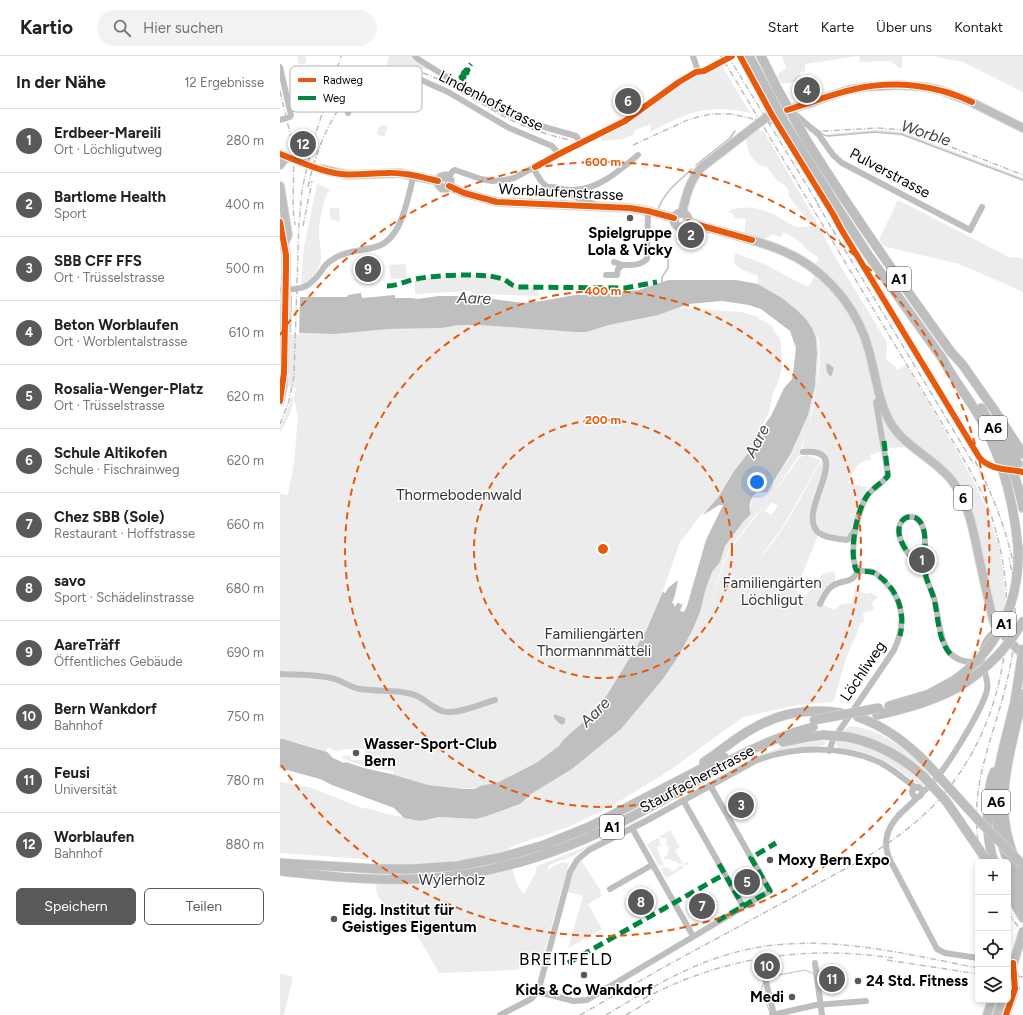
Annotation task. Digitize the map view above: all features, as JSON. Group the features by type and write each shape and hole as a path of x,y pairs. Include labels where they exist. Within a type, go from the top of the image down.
{"highway":[{"name":"A1","path":"749,56 789,130 839,210 869,256 942,358 949,372 980,418 994,447 1002,469 1011,501 1018,548 1018,570 1015,592 1003,624 991,645 955,685"},
{"name":"A1","path":"763,60 795,120 848,205 951,352 962,364 996,411 1023,454"},
{"name":"A6","path":"951,352 958,367 1003,432 1013,452 1023,480"},
{"name":"A6","path":"942,358 957,374 997,434 1011,464 1023,508"},
{"name":"A1","path":"280,863 377,869 445,867 470,864 514,854 550,843 589,827 669,785 696,773 761,738 783,730 878,711 973,678 991,663 1007,646 1023,621"},
{"name":"A6","path":"1023,649 1018,704 1006,769 1004,792 1006,825 1011,846 1023,875"},
{"name":"A6","path":"1023,694 1018,704 1002,756 997,779 996,803 998,826 1003,848 1011,869 1023,889"},
{"path":"669,785 751,729 771,719 805,711 841,713 858,717 881,727 900,739 932,769 980,822 1023,865"},
{"name":"A1","path":"280,872 376,879 412,879 446,877 483,872 516,864 560,850 593,836 634,816 758,746 813,724"},
{"path":"702,778 776,744 796,738 824,736 848,737 865,741 906,761 924,777 946,801 986,859"},
{"path":"993,859 988,840 987,821 991,778 1002,756"},
{"path":"1004,807 1023,865"},
{"path":"1003,848 1004,859"},
{"path":"1011,878 1023,905"},
{"path":"1011,891 1023,905"},
{"path":"1010,895 1023,918"}],"main road":[{"path":"682,213 691,183 699,170 761,121 788,110 856,88 909,85 935,89 960,97 1023,128"},
{"path":"280,165 283,155"},
{"path":"321,170 348,175 387,172 414,175 438,181"},
{"path":"441,177 448,177 450,180 449,186 441,188 438,181 441,177"},
{"path":"280,186 288,235 284,244"},
{"name":"Worblaufenstrasse","path":"449,186 464,193 497,202 630,208 674,218"},
{"path":"678,213 682,213 686,215 688,222 685,226 679,227 675,224 674,218 678,213"},
{"path":"280,222 286,262 284,373 280,401"},
{"name":"6","path":"688,222 782,250 804,262 822,275 844,298 862,329 870,353 885,412 897,431 941,468 953,482 962,498 970,517 994,623 1023,655"},
{"path":"1011,968 1023,931"},
{"path":"1011,982 1015,989 1011,1001"},
{"path":"987,1015 991,1003"},
{"path":"997,1015 1001,1003"},
{"path":"1006,1015 1010,1003"}],"street":[{"path":"415,56 496,108 530,124 576,136 581,143"},
{"path":"693,56 697,68 696,72"},
{"path":"448,177 455,170 485,180 501,181 514,178 625,121 672,86 696,72 704,71 732,56"},
{"path":"280,67 290,111"},
{"name":"Lindenhofstrasse","path":"422,81 430,83 510,128 552,146 559,154"},
{"name":"Pulverstrasse","path":"788,110 819,135 833,155 842,163 970,230 982,207"},
{"path":"280,120 290,118 290,112"},
{"path":"550,187 572,190 589,187 621,169 638,155"},
{"path":"533,168 542,182 550,187 603,207"},
{"path":"280,290 306,287 312,284 325,265 334,258 347,253 377,247 387,241 392,236 404,216 414,175"},
{"path":"614,262 622,265 636,265 647,259 648,211"},
{"path":"606,275 617,275 618,269 622,265"},
{"path":"803,452 819,453 825,457 826,460 824,479 813,511 814,522 818,531 823,534 846,540 849,539 855,530 867,495 886,478 888,474 876,402 881,399"},
{"path":"925,573 907,553 901,541 900,526 902,521 908,517 916,518 922,525 925,544 925,573 935,601 941,637 948,651 953,657 959,660 968,662 982,661"},
{"path":"820,604 831,587 855,578 858,570 855,564 855,530"},
{"name":"Löchliweg","path":"829,751 833,740 894,650 902,628 901,607 890,587 874,573 858,570"},
{"path":"975,958 945,953 938,950 890,860 886,848 887,835 891,825 899,815 918,797 921,796 922,792 928,787 949,761 965,735 984,697 987,682 982,661 982,653 985,643 990,635 998,629"},
{"path":"280,674 325,677 341,681 359,689 392,690 411,693 445,712 461,710 494,700"},
{"name":"Stauffacherstrasse","path":"538,992 572,867 579,857 750,764 767,757 796,752 829,751 855,754 876,761 892,770 916,788 920,788 922,792"},
{"path":"500,1015 531,999 538,992 574,1001 587,1000 770,891 710,785"},
{"path":"916,788 912,790 912,794 915,797 918,797"},
{"path":"683,800 743,906"},
{"path":"632,828 693,936"},
{"path":"610,889 652,865"},
{"path":"815,963 822,1015"},
{"path":"764,974 773,1015 821,1004 866,1001"}],"green space":[{"path":"297,56 305,56 307,63 299,65"},
{"path":"389,56 415,56 431,68 427,70 422,68 422,66 386,66"},
{"path":"782,56 858,56 805,64 805,71 800,72 801,81 782,84 777,75 786,68"},
{"path":"859,56 902,56 902,68 899,68 891,61 860,62"},
{"path":"932,56 1023,56 1023,92 963,62"},
{"path":"714,66 722,66 750,113 722,109 709,110 676,119 650,132 651,124 635,130 633,135 622,139 603,141 597,135 625,121 672,86"},
{"path":"384,125 388,127 384,137 377,134 379,127"},
{"path":"758,130 764,132 816,221 835,257 887,342 886,359 898,370 906,365 972,478 986,508 998,543 1003,572 1006,606 1006,633 998,624 963,493 903,434 887,411 864,328 814,266 819,258 805,248 803,244 783,232 781,237 772,234 763,240 744,235 746,219 735,218 732,213 729,213 730,210 736,208 755,208 774,215 797,227 812,226 788,195 789,191 786,186 777,181 767,167 759,165 748,151 746,137 753,131"},
{"path":"886,130 909,134 1023,178 1023,181 903,136 877,133 827,137 828,134"},
{"path":"317,184 330,189 323,204 320,224 319,234 321,259 318,268 310,279 301,285 304,247"},
{"path":"898,200 1009,257 1023,259 1023,293 959,264 883,246 879,240"},
{"path":"330,208 339,208 340,222 330,219"},
{"name":"Wylerholz","path":"735,253 762,263 808,287 818,272 829,282 847,304 860,328 884,411 895,430 907,444 908,447 885,448 887,468 883,468 882,451 870,455 871,460 862,462 854,470 848,483 867,487 857,517 848,537 840,537 822,532 817,528 815,521 816,506 830,469 826,468 814,505 813,521 816,535 818,535 796,590 805,596 822,574 835,571 835,583 828,588 820,603 834,610 841,604 852,603 855,590 868,594 870,592 878,597 872,602 874,610 863,613 864,622 860,624 847,656 833,702 797,705 743,717 673,768 612,806 566,828 509,848 513,872 518,886 524,894 535,874 537,866 585,847 655,812 656,813 586,848 579,853 578,852 570,858 555,862 547,868 549,870 558,864 569,863 542,961 516,970 439,973 419,938 401,916 396,920 381,901 376,891 378,860 280,853 280,782 309,787 362,808 421,821 439,817 476,819 520,804 531,794 572,769 621,729 663,679 678,657 693,629 700,612 712,572 720,562 725,546 751,514 750,503 756,493 767,492 782,468 792,451 807,417 813,397 817,348 812,328 802,315 788,303 758,284 758,276 741,269 734,263","holes":["817,335 820,353 817,387 819,352","828,363 834,368 831,377 828,374 826,365","817,391 811,419 808,427","807,429 802,451 818,453 824,455 826,458 821,462 784,526 758,560 782,528 821,460 806,455 800,457 772,496 795,461 803,452 801,451","769,500 730,549 707,614 722,566 729,549","772,502 778,506 771,515 765,511"]},
{"path":"406,264 407,278 391,279 389,265"},
{"path":"475,275 505,280 511,286 537,288 539,296 476,294 469,291 415,294 415,279"},
{"name":"Thormebodenwald","path":"678,308 742,312 758,317 759,320 771,325 774,332 780,338 782,367 779,380 773,393 769,413 756,443 734,471 719,496 703,515 704,512 697,519 680,542 665,585 646,631 607,695 588,718 559,746 536,763 499,782 480,786 475,789 428,785 393,775 393,771 358,764 345,760 342,757 343,755 351,756 351,760 364,760 365,755 366,757 393,760 365,754 365,749 347,749 338,751 327,748 327,752 299,743 280,739 280,494 288,495 294,463 298,416 294,400 296,388 287,386 289,373 280,373 280,332 334,334 389,329 442,328 459,325 479,325 580,332 653,316"},
{"path":"293,395 293,404 280,432 280,428"},
{"path":"850,726 873,731 904,749 931,772 927,785 919,786 900,770 879,758 860,752 838,748 836,744 839,736"},
{"path":"825,741 826,743 822,746 777,751 761,756 675,801 753,758 786,746 803,742"},
{"path":"670,830 680,847 675,850 683,864 688,862 689,864 684,865 671,861 671,859 664,859 669,849 666,844 667,839 659,837"},
{"path":"658,838 660,839 659,843 662,845 657,846 657,848 664,867 669,868 672,871 677,869 680,865 683,867 686,866 667,878 671,886 661,869 664,868 662,865 659,866 647,844"},
{"path":"579,857 601,891 600,893 602,896 588,904 602,929 568,948 583,896 564,891"},
{"path":"280,973 293,977 284,1015 280,1015"}],"water":[{"name":"Aare","path":"668,280 736,280 758,284 782,298 806,319 816,338 817,354 815,386 808,415 791,453 767,492 756,493 752,498 750,502 751,514 725,546 720,562 712,572 700,612 693,629 678,657 663,679 621,729 572,769 531,794 520,804 476,819 439,817 421,821 404,818 394,808 332,785 320,779 280,768 280,739 283,739 327,752 333,758 344,763 346,762 428,785 475,789 480,786 499,782 536,763 559,746 563,740 588,718 607,695 646,631 663,591 665,593 669,587 678,580 672,603 674,604 674,607 679,602 680,605 683,603 680,611 684,612 706,540 723,505 719,505 703,515 719,496 734,471 756,443 762,428 771,416 784,388 792,379 796,348 790,331 761,309 749,305 722,301 689,304 658,315 609,325 586,332 459,325 442,328 389,329 334,334 280,332 280,295 301,297 347,297 348,295 361,293 362,298 395,295 395,298 417,299 439,296 472,296 474,297 474,300 492,299 523,303 575,295 639,290"},
{"path":"828,363 834,368 831,377 827,370 826,365"},
{"path":"554,714 565,718 565,723 562,725 559,723 554,718"}],"pier":[{"path":"280,293 291,294 290,334 280,334"},
{"path":"292,294 300,295 299,335 291,334"}],"waterway":[{"name":"Worble","path":"814,127 824,135 828,136 874,132 901,134 1023,180"},
{"name":"Worble","path":"696,165 730,138 735,131"},
{"name":"Worble","path":"658,209 668,192 692,169"},
{"name":"Worble","path":"662,284 662,277 668,268 668,258"}],"tunnel":[{"path":"286,157 321,169"}],"tram line":[{"path":"771,1015 762,992 764,981 773,976 805,970 812,973 817,978 821,1015"}],"railway":[{"path":"338,66 341,56"},
{"path":"580,1015 666,966 856,863 877,851 906,830 933,806 957,776 977,743 992,708 1001,672 1006,634 1006,596 1002,558 990,512 960,453 721,56"},
{"path":"728,56 820,207"},
{"path":"423,73 451,86 505,117 541,132 570,140"},
{"path":"280,91 294,150 293,209 295,225"},
{"path":"280,424 289,401 294,376 299,223 302,190 312,145 323,112"},
{"path":"308,187 320,146 337,112"},
{"path":"633,145 690,119 711,114 731,114 808,131 877,128 903,130 928,138 1023,175"},
{"path":"303,226 312,181"},
{"path":"817,203 835,234"},
{"path":"833,230 975,466"},
{"path":"975,461 997,510 1013,562"},
{"path":"982,859 976,813 978,791 982,770 1001,705 1013,651 1015,604 1009,558"},
{"path":"1011,917 1023,933"},
{"path":"606,1015 659,984 700,964 747,950 780,945 813,943 846,945 879,949 975,967"},
{"path":"643,999 703,973 734,964 765,958 796,954 828,953 860,954 893,958"},
{"path":"887,960 975,974"},
{"path":"1011,975 1023,977"},
{"path":"626,1015 653,999"}],"marked path":[{"path":"461,80 461,77 464,77 463,74 465,75 464,72 467,73 466,70 468,70 467,69 471,64"},
{"path":"387,286 424,278 463,275 495,277 505,280 518,287 625,288 657,282"},
{"path":"884,441 888,476 869,493 863,503 857,521 853,553 856,570 874,573 882,578 894,592 898,600 902,618 900,636"},
{"path":"925,573 910,556 901,542 899,527 902,521 907,517 916,518 921,522 923,528 925,536 925,573 934,599 941,637 948,651 953,657"},
{"path":"717,921 770,891 751,858 776,843"},
{"path":"719,864 743,906"},
{"path":"568,963 725,874"}],"cycle path":[{"path":"535,167 625,121 679,82 696,72 704,71 732,56"},
{"path":"740,56 772,115 979,457 993,467 1023,472"},
{"path":"787,110 846,91 870,86 885,85 930,88 959,96 972,102"},
{"path":"280,154 333,173 352,175 400,173 438,181"},
{"path":"449,186 464,193 497,202 630,208 674,218"},
{"path":"280,222 286,255 284,373 280,401"},
{"path":"688,222 752,240"},
{"path":"1006,1015 1015,989 1013,963"}],"place":[{"name":"Beton Worblaufen","path":"807,90"},
{"name":"Schule Altikofen","path":"628,101"},
{"name":"Worblaufen","path":"303,144"},
{"name":"Spielgruppe Lola & Vicky","path":"630,218"},
{"name":"Bartlome Health","path":"691,235"},
{"name":"AareTräff","path":"368,269"},
{"name":"Erdbeer-Mareili","path":"922,560"},
{"name":"Wasser-Sport-Club Bern","path":"356,753"},
{"name":"SBB CFF FFS","path":"741,805"},
{"name":"Moxy Bern Expo","path":"770,860"},
{"name":"Rosalia-Wenger-Platz","path":"747,882"},
{"name":"savo","path":"641,902"},
{"name":"Chez SBB (Sole)","path":"702,906"},
{"name":"Eidg. Institut für Geistiges Eigentum","path":"334,919"},
{"name":"Bern Wankdorf","path":"767,966"},
{"name":"Kids & Co Wankdorf","path":"584,975"},
{"name":"Feusi","path":"832,979"},
{"name":"24 Std. Fitness","path":"858,981"},
{"name":"Medi","path":"792,997"}],"district":[{"name":"BREITFELD","path":"566,959"}],"park label":[{"name":"Familiengärten Löchligut","path":"772,592"},
{"name":"Familiengärten Thormannmätteli","path":"594,642"}]}
